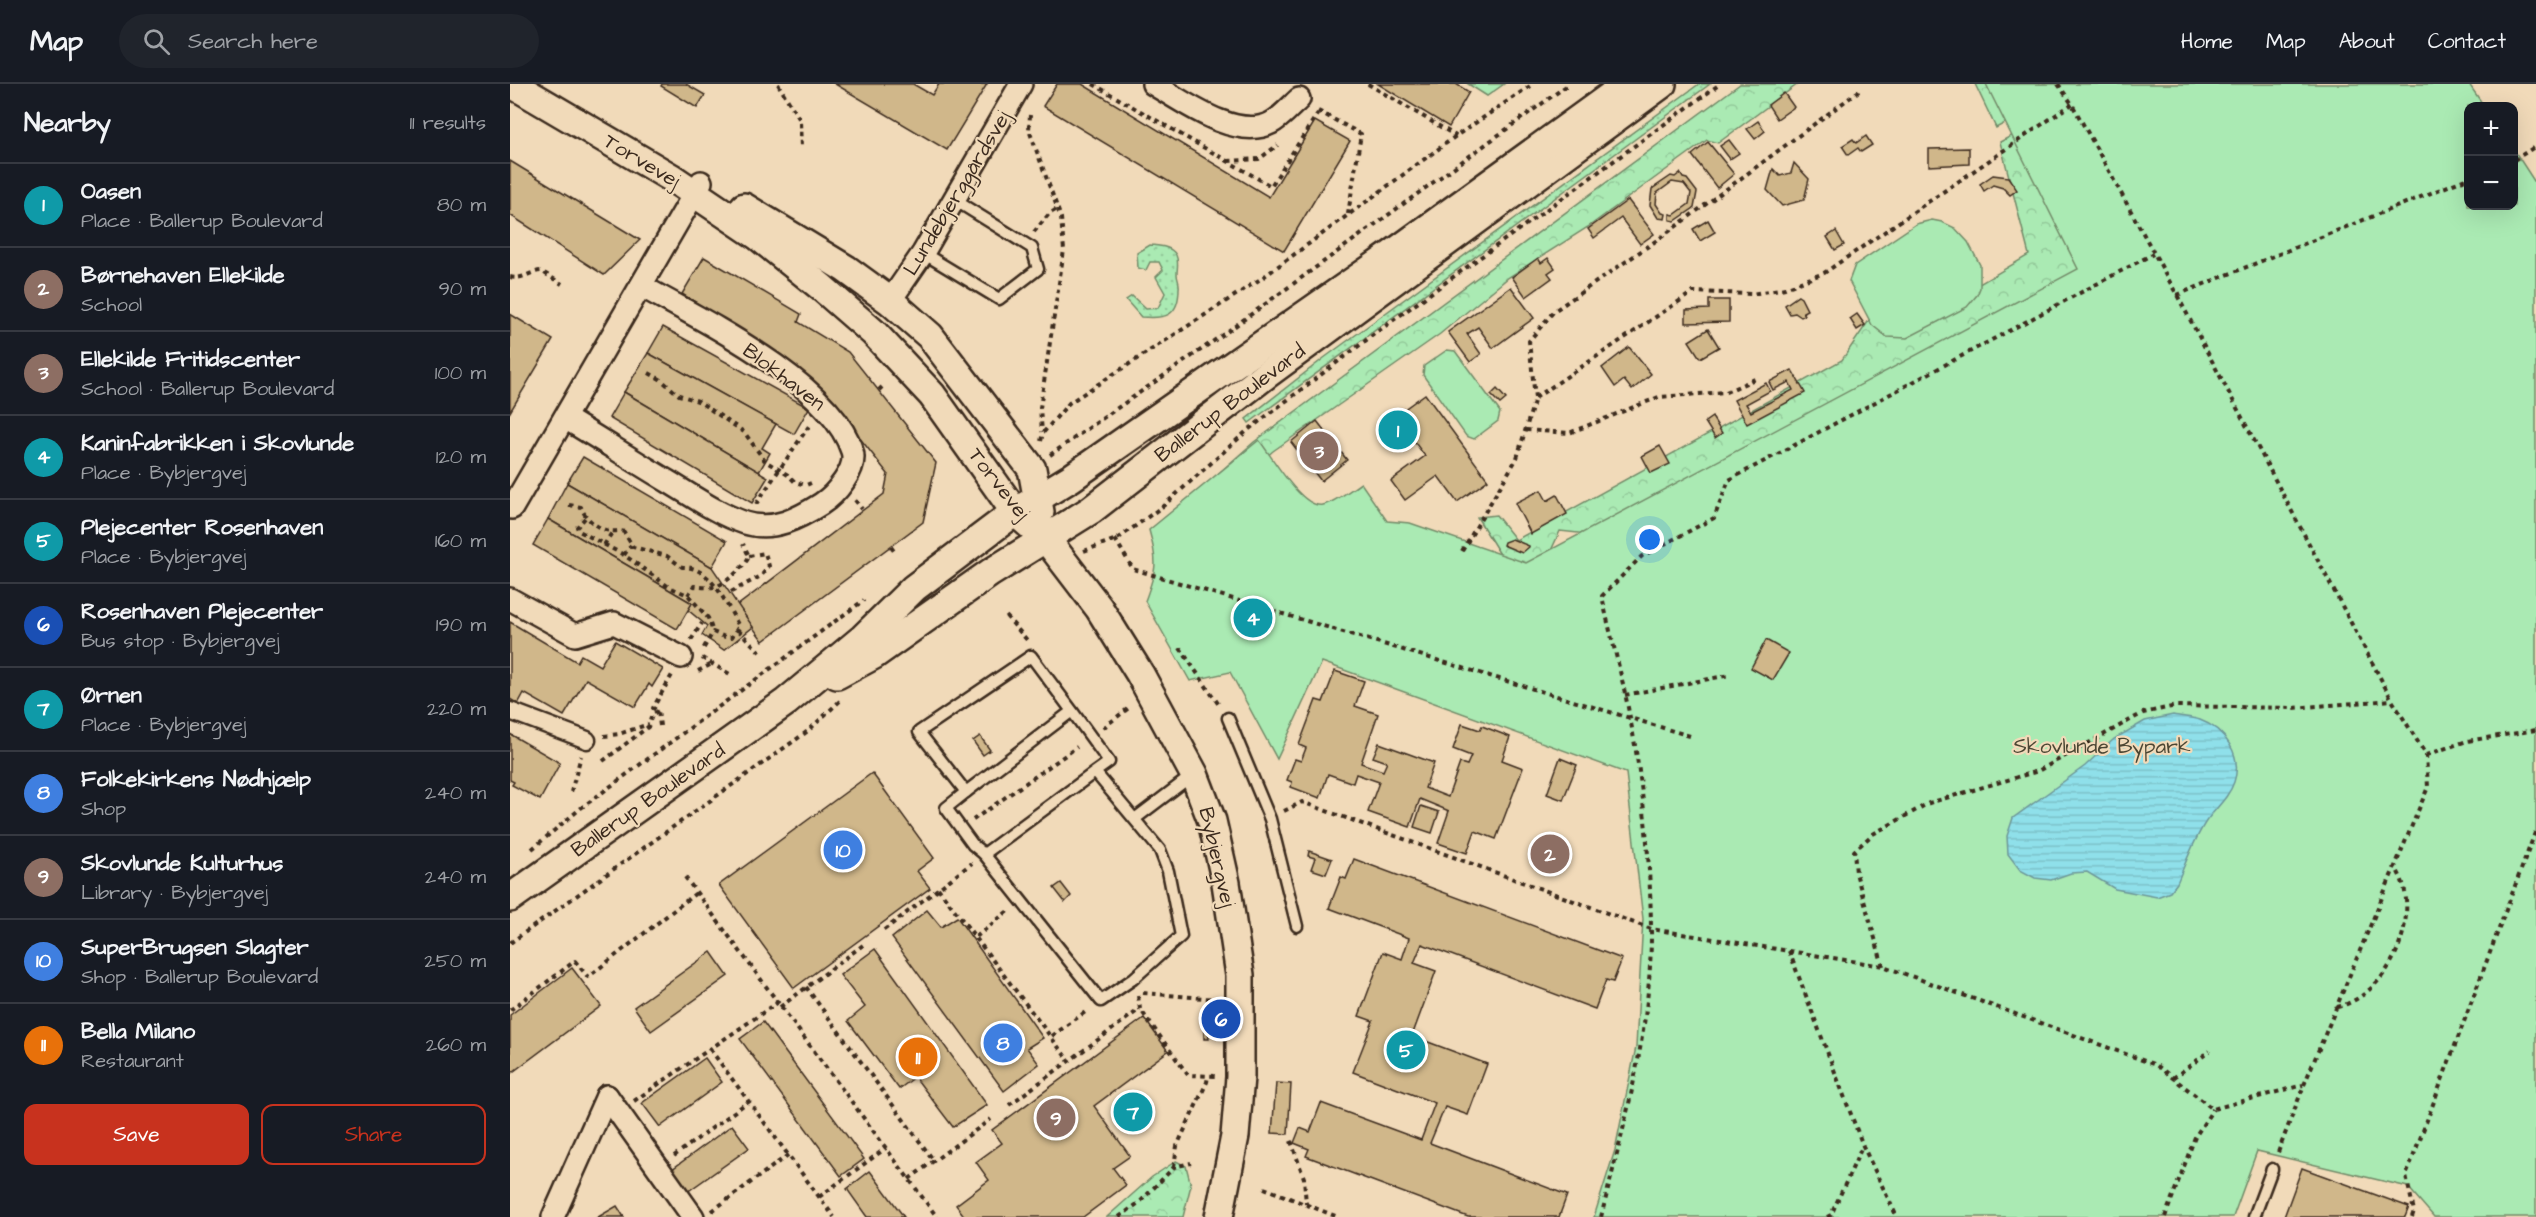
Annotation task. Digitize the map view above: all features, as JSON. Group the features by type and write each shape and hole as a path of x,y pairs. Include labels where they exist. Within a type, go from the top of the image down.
{"street":[{"name":"Torvevej","path":"512,84 799,240 890,301 930,336 1032,469 1026,505"},
{"name":"Torvevej","path":"537,84 698,187 874,333 932,395 1026,505 1054,550"},
{"name":"Lundebjerggårdsvej","path":"890,301 923,253 1021,84"},
{"path":"1153,84 1216,121 1246,128 1271,124 1308,101"},
{"name":"Ballerup Boulevard","path":"510,898 786,702 863,638 914,588 1026,505 1071,478 1391,255 1627,84"},
{"name":"Ballerup Boulevard","path":"786,702 874,655 990,573 1054,550 1091,510 1267,374 1662,84"},
{"path":"510,507 512,508 565,418 698,187"},
{"name":"Blokhaven","path":"565,418 715,510 746,523 789,523 826,500 842,483 852,461 853,453 836,420 823,405 797,382 754,352 641,285"},
{"name":"Bybjergvej","path":"1054,550 1099,608 1150,692 1194,774 1212,821 1226,883 1240,975 1240,1077 1235,1136 1219,1217"},
{"path":"510,599 575,635 614,623 691,655"},
{"path":"510,711 587,740"},
{"path":"553,1217 613,1104 693,1217"}],"lane":[{"path":"923,253 999,299 1038,268 1032,248 953,200"},
{"path":"966,792 919,732 1031,656 1109,762 984,854"},
{"path":"1072,711 946,808 960,830 984,854 1101,1001 1133,979 1181,936 1168,871 1160,850 1136,818 1095,772"},
{"path":"1228,718 1270,819 1297,926"},
{"path":"1136,818 1194,774"},
{"path":"2254,1217 2272,1169"}],"path":[{"path":"778,84 800,120 801,148"},
{"path":"1368,84 1456,136"},
{"path":"1032,469 1042,434 1069,403 1262,278 1456,136 1533,84"},
{"path":"1032,469 1293,285 1569,84"},
{"path":"1054,550 1115,539 1164,506 1248,430 1720,84"},
{"path":"2058,84 2072,104 2177,295 2392,700 2426,755 2428,786 2304,1085 2272,1169"},
{"path":"1462,551 1517,458 1534,398 1528,341 1554,311 1663,236 1860,91"},
{"path":"1308,101 1318,113 1361,134 1348,214"},
{"path":"1534,398 1693,292 1752,294 1785,288 1824,273 2072,104"},
{"path":"1292,142 1297,146"},
{"path":"1227,161 1259,159 1281,144"},
{"path":"2518,157 2536,146"},
{"path":"2177,295 2464,180"},
{"path":"1022,242 1058,209"},
{"path":"1601,1217 1636,1080 1651,929 1649,856 1644,808 1630,720 1602,596 1642,556 1714,518 1729,480 2153,254"},
{"path":"510,277 525,278 541,270 562,284"},
{"path":"649,374 660,379 679,395 698,401 744,432 765,461 780,469 795,482 806,485 826,476 842,483"},
{"path":"1525,430 1569,433 1659,397 1726,392 1757,378"},
{"path":"749,556 743,547 746,523 823,405"},
{"path":"569,505 581,507 585,518 599,526 624,532 631,545 667,556 682,567 690,567 706,576 729,608 739,626 738,630 732,637 713,632 708,618 688,595 669,587 624,555 577,527 585,518"},
{"path":"604,545 613,531"},
{"path":"1115,539 1133,569 1630,720 1690,736"},
{"path":"624,555 631,545"},
{"path":"731,592 761,576 769,566 765,553 749,556"},
{"path":"688,595 694,586 715,587 740,570 749,556"},
{"path":"529,852 581,808 872,593"},
{"path":"1006,616 1030,645 1031,656"},
{"path":"738,630 760,652"},
{"path":"660,726 658,711 653,708 691,655 713,632"},
{"path":"1180,648 1228,718"},
{"path":"691,655 730,674"},
{"path":"1625,695 1730,675"},
{"path":"510,944 808,731 848,692"},
{"path":"960,830 1150,692"},
{"path":"1883,966 1856,873 1854,851 1873,834 1929,803 2038,771 2143,713 2176,706 2293,708 2392,700"},
{"path":"603,761 649,724 652,715 658,711"},
{"path":"619,734 649,724"},
{"path":"2426,755 2467,741 2536,730"},
{"path":"571,792 587,740"},
{"path":"1270,819 1302,802 1651,929 1883,966 2156,1065 2213,1109"},
{"path":"2412,1217 2414,1211 2406,1176 2536,830"},
{"path":"884,930 984,854"},
{"path":"2336,1007 2356,999 2377,981 2397,950 2406,920 2406,904 2405,892 2395,866"},
{"path":"685,877 937,1217"},
{"path":"938,888 1069,1061"},
{"path":"510,1010 575,961 588,977 697,892"},
{"path":"976,937 1021,900"},
{"path":"613,1104 710,1049 806,987 863,945"},
{"path":"1788,951 1863,1146 1897,1217"},
{"path":"806,987 934,1161"},
{"path":"1240,1000 1137,992 1140,1009 1188,1074 1240,1077"},
{"path":"1052,1036 1101,1001"},
{"path":"1009,1105 1140,1009"},
{"path":"710,1049 834,1217"},
{"path":"2174,1078 2210,1051"},
{"path":"1174,1167 1177,1146 1208,1076"},
{"path":"2165,1217 2195,1137 2213,1109 2304,1085"},
{"path":"658,1168 749,1101"},
{"path":"909,1179 991,1119"},
{"path":"1291,1141 1305,1178 1306,1204"},
{"path":"1827,1217 1831,1215 1863,1146"},
{"path":"819,1197 886,1148"},
{"path":"704,1217 788,1155"},
{"path":"1119,1217 1140,1202 1174,1167 1191,1163"},
{"path":"1264,1188 1338,1217"}],"green space":[{"path":"1468,84 1504,84 1487,96"},
{"path":"1699,84 1710,84 1249,423 1246,419 1324,358"},
{"path":"1740,84 1798,84 1718,143 1707,140 1588,227 1509,277 1440,334 1273,451 1181,532 1162,523 1254,442"},
{"path":"1975,84 2078,84 1996,128"},
{"name":"Skovlunde Bypark","path":"1986,84 2469,84 2481,102 2464,102 2464,210 2518,210 2518,156 2536,184 2536,1217 2434,1217 2408,1187 2257,1151 2233,1217 1594,1217 1615,1150 1636,1047 1643,919 1626,773 1322,662 1277,759 1230,672 1190,681 1145,601 1155,566 1149,530 1259,440 1297,491 1315,504 1323,505 1333,501 1361,483 1387,521 1410,523 1526,563 2078,269"},
{"path":"2110,84 2146,238 1606,536 1560,531 1543,568 1501,556 1477,517 1496,515 1516,540 1842,360 1870,319 1901,330 2029,255 2000,142"},
{"path":"1932,220 1955,228 1968,242 1980,265 1980,288 1967,307 1907,338 1887,337 1872,325 1849,281 1855,265 1916,224"},
{"path":"1150,245 1164,247 1176,255 1178,298 1169,314 1141,317 1126,300 1132,296 1146,309 1158,308 1165,293 1156,277 1163,270 1159,262 1150,262 1146,270 1138,268 1137,253"},
{"path":"1447,350 1455,351 1500,412 1498,421 1474,439 1466,436 1423,375 1424,366"},
{"path":"1176,1161 1186,1166 1191,1185 1183,1217 1107,1217 1152,1177"}],"water":[{"path":"2173,715 2200,720 2217,730 2234,753 2236,772 2232,787 2202,827 2177,883 2170,892 2157,897 2115,889 2087,872 2071,873 2051,880 2035,878 2020,870 2008,854 2007,836 2013,818 2085,766 2114,739 2145,721"}],"building":[{"path":"662,84 686,84 705,95 697,108 661,86"},
{"path":"835,84 913,84 932,95 939,84 987,84 947,150"},
{"path":"1057,84 1082,84 1269,197 1315,121 1350,141 1284,251 1043,106"},
{"path":"1378,84 1456,84 1469,92 1449,127"},
{"path":"1784,93 1794,107 1777,119 1768,105"},
{"path":"1758,121 1765,131 1755,139 1747,129"},
{"path":"1866,136 1872,145 1861,152 1858,148 1848,155 1842,146 1853,139 1856,143"},
{"path":"1729,140 1739,153 1730,159 1720,146"},
{"path":"1708,142 1734,174 1717,188 1692,155"},
{"path":"1969,148 1969,164 1929,166 1929,149"},
{"path":"510,161 640,240 604,275 510,215"},
{"path":"1794,163 1809,179 1804,200 1782,206 1767,190 1773,169 1780,176 1791,173"},
{"path":"1680,173 1697,192 1694,208 1675,221 1670,220 1670,214 1674,215 1689,204 1691,193 1684,184 1672,182 1657,193 1656,204 1662,213 1666,214 1665,219 1658,218 1650,205 1652,189 1671,176 1675,177"},
{"path":"1993,175 2008,177 2017,190 2010,195 2003,188 1993,185 1984,191 1980,184"},
{"path":"1628,200 1654,234 1640,244 1621,218 1594,238 1588,229"},
{"path":"1708,220 1715,232 1700,241 1693,229"},
{"path":"1836,231 1844,245 1835,250 1827,237"},
{"path":"704,257 801,314 798,322 848,352 936,463 923,522 763,641 737,606 884,494 888,474 819,386 772,359 776,352 682,294"},
{"path":"1538,258 1541,263 1548,258 1555,268 1548,273 1552,278 1526,297 1512,277"},
{"path":"1511,287 1534,318 1493,348 1478,327 1467,334 1481,354 1470,362 1448,332"},
{"path":"1798,296 1807,310 1801,317 1795,313 1790,314 1785,305"},
{"path":"1709,300 1729,300 1729,322 1686,323 1686,310 1709,309"},
{"path":"510,314 553,340 510,412"},
{"path":"1857,314 1865,325 1857,330 1850,319"},
{"path":"663,327 809,408 794,434 648,353"},
{"path":"1708,329 1719,347 1700,358 1689,341"},
{"path":"1629,347 1651,374 1632,390 1624,380 1615,387 1602,368"},
{"path":"648,353 776,424 762,448 770,453 759,472 624,392"},
{"path":"1792,370 1805,393 1747,424 1734,400 1766,383 1770,391 1746,404 1751,412 1793,390 1789,382 1773,390 1769,382"},
{"path":"1497,389 1506,399 1500,404 1491,395"},
{"path":"624,392 768,477 752,503 609,418"},
{"path":"1425,394 1488,480 1457,502 1438,476 1405,500 1391,481 1425,456 1395,416"},
{"path":"1712,417 1722,433 1715,438 1705,422"},
{"path":"1317,421 1347,460 1321,481 1291,442"},
{"path":"1660,446 1670,464 1651,473 1642,456"},
{"path":"583,457 727,541 712,567 567,483"},
{"path":"567,483 712,567 753,627 724,650 702,635 707,626 688,610 692,603 548,519"},
{"path":"1541,490 1547,501 1557,495 1567,514 1531,534 1515,503"},
{"path":"548,519 692,603 677,629 533,545"},
{"path":"1512,539 1529,547 1522,553 1503,545 1504,542"},
{"path":"510,622 577,662 581,655 600,666 615,641 663,669 652,687 649,684 635,707 586,679 564,716 524,693 518,704 510,699"},
{"path":"1766,640 1789,653 1773,680 1751,668"},
{"path":"1335,671 1364,681 1355,706 1378,714 1361,763 1383,771 1387,762 1373,757 1379,743 1434,763 1425,788 1448,797 1460,763 1467,765 1471,756 1453,749 1462,724 1480,730 1482,726 1510,737 1502,760 1523,768 1496,839 1475,831 1467,853 1438,843 1449,811 1420,799 1410,827 1368,812 1379,782 1356,774 1353,783 1328,774 1320,798 1291,787 1292,782 1287,780 1295,759 1301,761 1306,748 1299,745 1316,700 1323,702"},
{"path":"510,734 560,763 540,800 512,785 514,782 510,780"},
{"path":"980,736 990,750 983,755 973,741"},
{"path":"1560,758 1577,765 1563,800 1547,794"},
{"path":"872,773 934,858 917,871 930,888 794,988 719,885"},
{"path":"1421,806 1439,812 1432,833 1414,827"},
{"path":"1309,851 1332,859 1326,874 1311,869 1315,858 1308,856"},
{"path":"1354,859 1622,959 1613,982 1606,980 1595,1009 1422,944 1414,963 1436,971 1412,1036 1487,1064 1468,1115 1445,1107 1430,1143 1567,1195 1559,1217 1468,1217 1306,1156 1309,1149 1294,1143 1300,1128 1310,1132 1321,1103 1421,1140 1435,1103 1353,1072 1373,1021 1359,1016 1383,952 1402,959 1409,938 1329,908 1341,877 1346,879"},
{"path":"1061,883 1071,896 1065,902 1054,888"},
{"path":"927,910 941,927 957,917 1043,1038 1027,1048 1039,1064 1004,1091 892,938"},
{"path":"875,949 987,1105 953,1127 915,1077 899,1089 848,1021 865,1007 840,975"},
{"path":"711,952 728,976 651,1031 634,1007"},
{"path":"572,968 601,1006 510,1074 510,1015"},
{"path":"1144,1018 1168,1051 1094,1106 1130,1156 1113,1168 1126,1185 1083,1217 965,1217 956,1205 989,1180 976,1162 1002,1143 992,1130"},
{"path":"763,1022 864,1159 841,1176 740,1039"},
{"path":"1204,1029 1208,1029 1209,1039 1204,1039"},
{"path":"705,1058 722,1082 660,1127 642,1103"},
{"path":"1276,1083 1291,1084 1288,1134 1272,1133"},
{"path":"732,1125 749,1148 687,1192 671,1170"},
{"path":"2302,1168 2409,1207 2405,1217 2284,1217"},
{"path":"870,1171 904,1217 867,1217 847,1189"},
{"path":"617,1206 624,1217 598,1217"}],"place":[{"name":"Oasen","path":"1398,430"},
{"name":"Ellekilde Fritidscenter","path":"1319,451"},
{"name":"Kaninfabrikken i Skovlunde","path":"1253,618"},
{"name":"SuperBrugsen Slagter","path":"843,850"},
{"name":"Børnehaven Ellekilde","path":"1550,854"},
{"name":"Rosenhaven Plejecenter","path":"1221,1019"},
{"name":"Folkekirkens Nødhjælp","path":"1003,1043"},
{"name":"Plejecenter Rosenhaven","path":"1406,1050"},
{"name":"Bella Milano","path":"918,1057"},
{"name":"Ørnen","path":"1133,1112"},
{"name":"Skovlunde Kulturhus","path":"1056,1118"}]}
